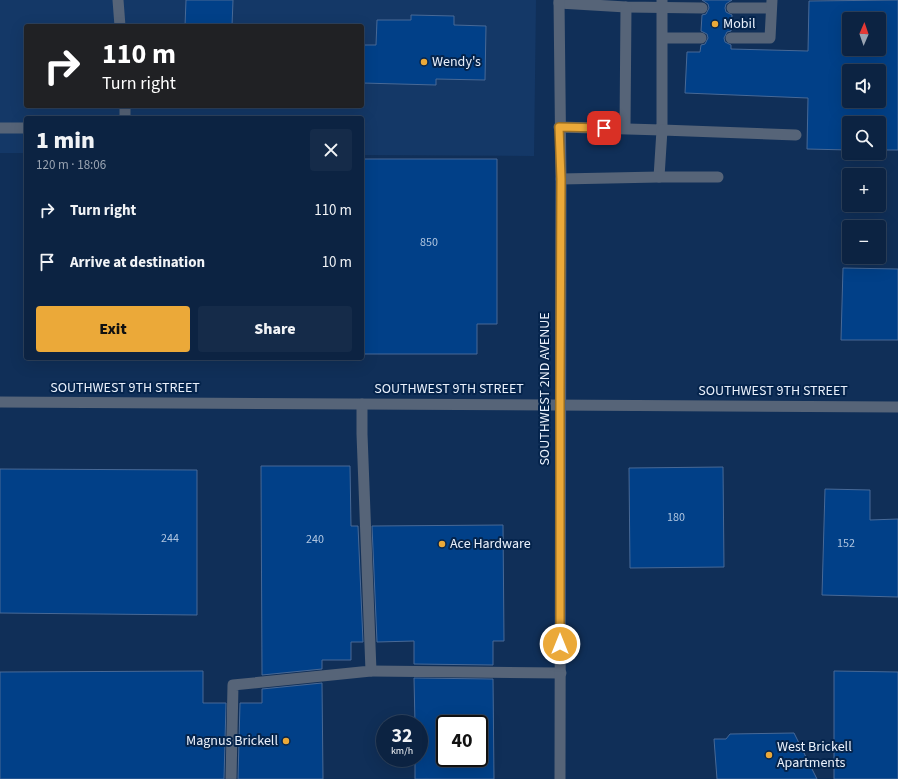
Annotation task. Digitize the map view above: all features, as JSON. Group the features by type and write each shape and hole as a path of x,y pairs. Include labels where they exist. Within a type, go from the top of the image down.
{"street":[{"path":"118,0 120,24"},
{"path":"559,2 626,7 662,3 702,8"},
{"name":"SOUTHWEST 2ND AVENUE","path":"559,2 559,127 561,179 560,779"},
{"path":"660,177 662,130 662,3"},
{"path":"731,38 770,38 772,4 732,8"},
{"path":"625,128 626,7"},
{"path":"663,38 701,38"},
{"path":"559,127 625,128 796,135"},
{"path":"0,128 24,128"},
{"path":"561,179 718,177"},
{"name":"SOUTHWEST 9TH STREET","path":"0,402 898,407"},
{"path":"362,404 371,671"},
{"path":"232,779 233,685 371,671 560,673"}],"shaded area":[{"path":"0,0 536,0 534,156 364,155 364,116 24,116 24,153 0,153"}],"building":[{"path":"186,0 233,0 232,24 185,24"},
{"path":"702,0 732,0 726,4 725,8 726,12 732,15 731,31 727,32 724,38 725,42 731,45 731,49 808,51 809,1 898,0 898,150 886,150 886,116 842,116 842,150 807,149 808,98 685,93 687,52 700,52 701,45 705,44 708,38 707,34 701,31 702,15 706,14 709,8 708,4"},
{"name":"Wendy's","path":"411,15 454,16 454,25 486,26 485,80 436,79 436,85 364,83 364,45 376,45 377,20 411,20"},
{"path":"364,159 497,159 497,324 477,324 477,354 364,354"},
{"path":"843,268 898,269 898,340 841,340"},
{"path":"261,466 350,466 351,526 358,526 363,642 351,642 351,660 322,660 322,669 262,675"},
{"path":"723,467 724,567 630,568 629,468"},
{"path":"0,469 197,470 197,615 0,613"},
{"path":"825,489 870,490 870,520 898,519 898,597 822,595"},
{"path":"503,525 504,641 493,641 493,665 414,664 414,641 377,642 372,526"},
{"path":"203,671 203,703 226,703 224,779 0,779 0,672"},
{"path":"834,671 898,672 898,779 834,779"},
{"path":"414,678 493,679 494,779 415,779 415,767 428,767 428,715 415,715"},
{"path":"322,683 323,779 238,779 240,703 262,703 262,689"},
{"name":"West Brickell Apartments","path":"794,733 817,779 717,779 714,739 726,739 730,734"}],"place":[{"name":"Mobil","path":"715,24"},
{"name":"Wendy's","path":"424,62"},
{"name":"Ace Hardware","path":"442,544"},
{"name":"Magnus Brickell","path":"286,741"},
{"name":"West Brickell Apartments","path":"769,755"}],"route":[{"path":"560,644 561,179 559,127 604,128"}]}
